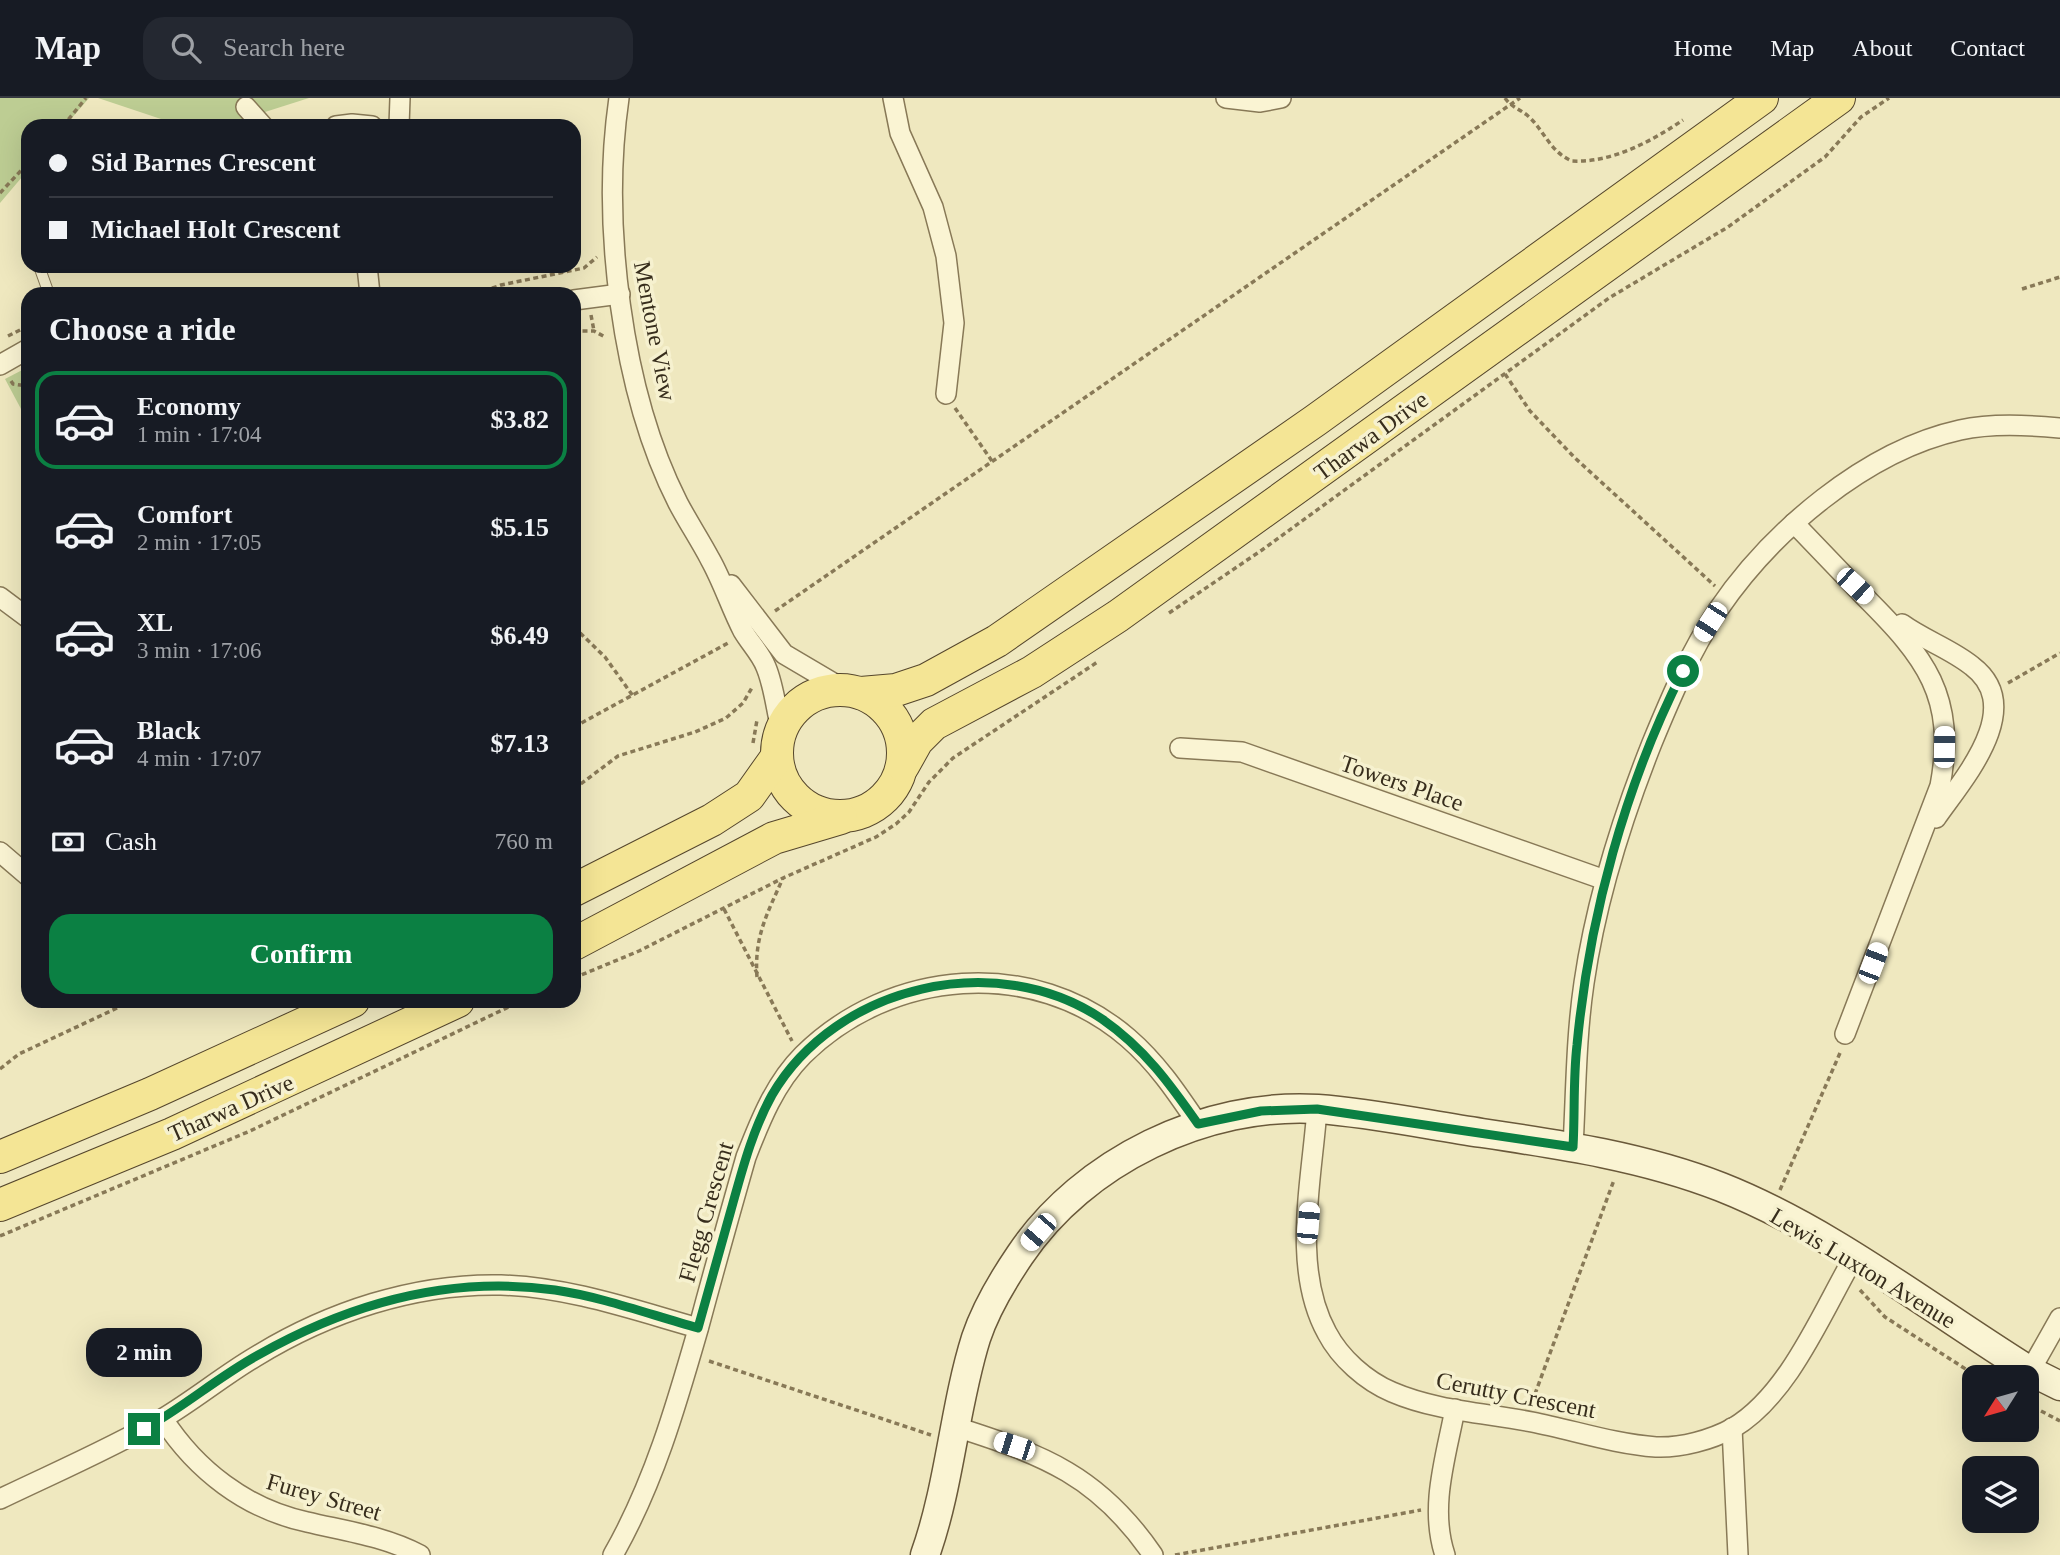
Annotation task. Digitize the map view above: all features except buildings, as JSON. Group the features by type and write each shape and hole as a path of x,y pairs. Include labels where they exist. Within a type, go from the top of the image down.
{"main road":[{"name":"Tharwa Drive","path":"853,692 896,690 926,680 997,641 1305,427 1762,98"},
{"name":"Tharwa Drive","path":"903,766 916,741 934,724 1032,672 1118,616 1839,98"},
{"path":"581,886 712,820 749,796 766,740 807,699 825,691 853,692 881,705 895,722 903,743 903,766 895,785 882,802 864,812 774,838 581,940"},
{"path":"766,740 791,794 806,807 824,815 844,817"},
{"name":"Tharwa Drive","path":"0,1157 150,1094 339,1008"},
{"name":"Tharwa Drive","path":"0,1205 172,1134 443,1008"}],"street":[{"path":"399,119 400,98"},
{"name":"Mentone View","path":"620,98 613,180 615,247 634,375 652,440 678,502 751,627 766,667 766,740"},
{"path":"894,98 900,133 933,207 946,256 954,323 946,394"},
{"path":"1226,98 1260,102 1281,98"},
{"path":"246,107 256,119"},
{"path":"581,299 620,294"},
{"path":"0,365 21,353"},
{"path":"1573,1147 1576,1047 1585,980 1605,880 1627,808 1674,690 1703,635 1728,597 1794,523 1838,488 1894,454 1945,434 1963,430 2025,424 2060,428"},
{"path":"1794,523 1911,644 1937,692 1945,728 1944,766 1940,786 1845,1034"},
{"path":"1855,586 1905,627 1973,666 1987,682 1994,702 1993,724 1984,747 1930,827 1910,868"},
{"path":"0,597 21,613"},
{"name":"Mentone View","path":"751,627 784,654 853,692"},
{"name":"Towers Place","path":"1180,748 1242,752 1605,880"},
{"path":"0,852 21,870"},
{"name":"Flegg Crescent","path":"612,1555 632,1521 657,1465 691,1355 746,1157 772,1095 802,1056 837,1026 900,994 946,984 1015,985 1068,1001 1100,1018 1127,1037 1168,1079 1198,1124"},
{"name":"Lewis Luxton Avenue","path":"925,1555 946,1432 977,1337 996,1293 1022,1251 1055,1213 1093,1179 1135,1152 1198,1124 1261,1111 1317,1109 1573,1147 1649,1163 1722,1187 1788,1220 1848,1267 2020,1365"},
{"name":"Cerutty Crescent","path":"1317,1109 1306,1246 1313,1301 1327,1334 1349,1362 1377,1384 1430,1404 1656,1447 1702,1440 1732,1428 1759,1409 1782,1384 1848,1267"},
{"path":"0,1499 163,1419 256,1356 308,1328 390,1298 446,1288 501,1285 555,1290 698,1328"},
{"path":"2033,1365 2060,1318"},
{"name":"Lewis Luxton Avenue","path":"2039,1376 2060,1386"},
{"path":"1445,1555 1437,1521 1455,1409"},
{"name":"Furey Street","path":"163,1419 174,1437 204,1470 240,1496 281,1515 371,1536 420,1555"},
{"path":"1732,1428 1738,1555"},
{"path":"946,1432 1014,1446 1059,1465 1099,1492 1132,1525 1153,1555"}],"path":[{"path":"69,119 86,98"},
{"path":"1505,98 1510,105 1530,118 1548,144 1573,160 1624,151 1652,141 1683,120"},
{"path":"581,723 715,652 1520,98"},
{"path":"0,193 21,170"},
{"path":"581,269 595,260 600,248"},
{"path":"495,287 560,273"},
{"path":"2022,289 2060,277"},
{"path":"1505,374 1530,411 1575,458 1695,570 1728,597"},
{"path":"946,394 992,461"},
{"path":"581,634 605,657 633,696"},
{"path":"1990,693 2060,653"},
{"path":"581,784 618,756 695,732 726,718 743,703 757,681 757,693"},
{"path":"757,979 755,951 762,926 783,878"},
{"path":"724,909 757,979 802,1056"},
{"path":"0,1069 19,1054 117,1008"},
{"path":"1777,1195 1838,1059 1845,1034"},
{"path":"1525,1421 1616,1173"},
{"path":"1848,1267 1856,1286 1885,1317 1962,1367"},
{"path":"1885,1317 1890,1311"},
{"path":"691,1355 946,1432"},
{"path":"2039,1410 2060,1421"},
{"path":"1175,1555 1385,1515 1438,1510"}],"green space":[{"path":"0,98 89,98 71,119 21,119 21,178 0,203"},
{"path":"98,98 309,98 243,119 161,119"},
{"path":"21,371 21,409 5,379"}],"route":[{"path":"144,1429 256,1356 308,1328 390,1298 446,1288 501,1285 555,1290 698,1328 746,1157 772,1095 802,1056 837,1026 900,994 946,984 1015,985 1068,1001 1100,1018 1127,1037 1156,1066 1198,1124 1261,1111 1317,1109 1573,1147 1576,1047 1585,980 1605,880 1627,808 1683,671"}]}
